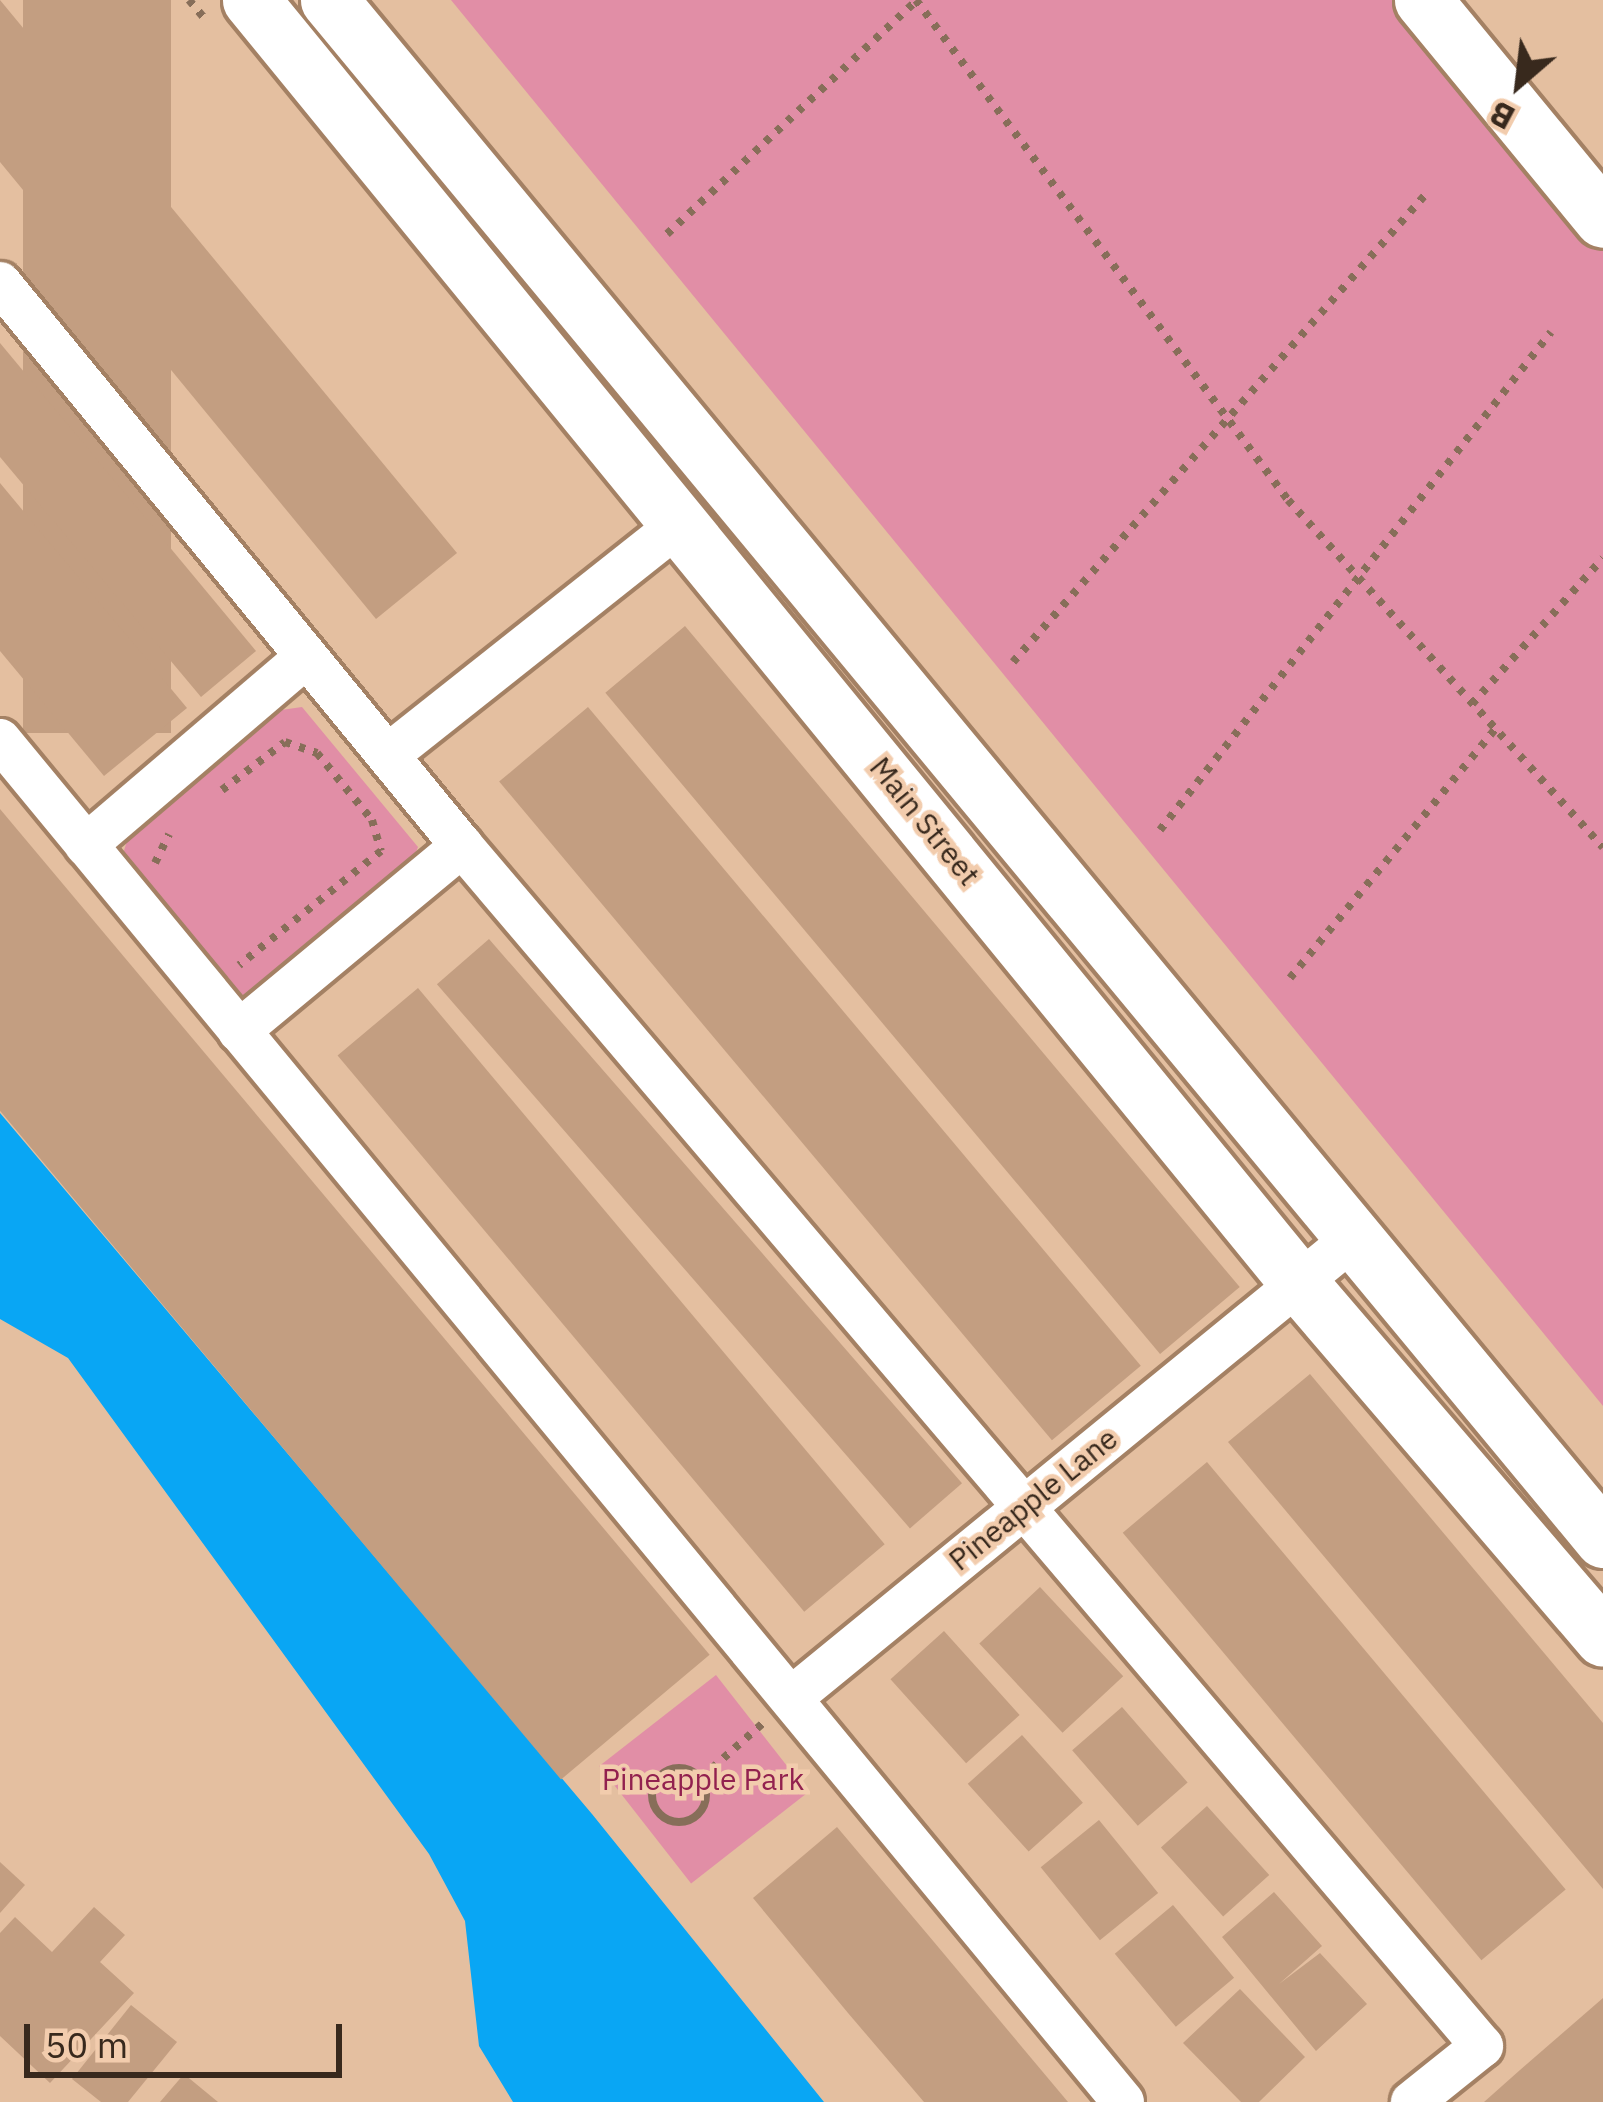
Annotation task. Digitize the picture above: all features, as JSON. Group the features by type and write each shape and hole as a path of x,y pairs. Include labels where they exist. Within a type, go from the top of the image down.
{"street":[{"name":"Main Street","path":"251,0 682,521 1287,1292 1603,1638"},
{"name":"Main Street","path":"329,0 1603,1539"},
{"path":"1423,0 1603,219"},
{"path":"0,283 462,846 1026,1503 1482,2046 1412,2102"},
{"path":"388,755 682,521"},
{"path":"86,845 305,658"},
{"path":"0,740 1123,2102"},
{"path":"239,1030 462,846"},
{"name":"Pineapple Lane","path":"791,1698 1355,1237"}],"path":[{"path":"667,234 916,0 1228,419 1358,578 1603,848"},
{"path":"1012,662 1425,195"},
{"path":"1160,830 1551,332"},
{"path":"1472,704 1603,558"},
{"path":"1290,978 1495,729"},
{"path":"215,796 285,742 301,747 316,753 372,820 381,851 243,967 224,959"},
{"path":"167,884 154,864 163,839 181,824"},
{"path":"701,1778 791,1698"},
{"path":"680,1769 701,1778 706,1799 697,1815 681,1822 658,1812 652,1796 663,1773 680,1769"}],"green space":[{"path":"451,0 1423,0 1603,219 1603,1406"},
{"path":"302,707 418,847 409,870 254,997 234,1001 122,857 127,841 281,710"},
{"name":"Pineapple Park","path":"716,1675 808,1792 691,1884 599,1766"}],"water":[{"path":"0,1113 592,1814 824,2102 513,2102 479,2046 465,1921 429,1854 68,1358 0,1319"}],"building":[{"path":"0,0 457,553 376,619 0,162"},
{"path":"23,0 171,0 171,733 23,733"},
{"path":"0,343 256,651 201,697 0,457"},
{"path":"0,483 187,708 104,776 0,651"},
{"path":"685,626 1240,1287 1160,1354 605,693"},
{"path":"588,707 1141,1366 1052,1440 499,782"},
{"path":"0,809 710,1655 561,1779 0,1111"},
{"path":"489,939 962,1483 910,1528 437,984"},
{"path":"418,988 885,1544 804,1612 338,1055"},
{"path":"1310,1374 1603,1723 1603,1889 1228,1442"},
{"path":"1207,1462 1566,1889 1481,1960 1123,1533"},
{"path":"1040,1587 1123,1676 1063,1733 979,1644"},
{"path":"944,1631 1020,1715 966,1763 890,1679"},
{"path":"1122,1707 1188,1782 1138,1826 1072,1750"},
{"path":"1022,1735 1083,1803 1029,1851 968,1784"},
{"path":"1207,1806 1269,1875 1223,1917 1161,1847"},
{"path":"1099,1820 1158,1893 1100,1940 1041,1867"},
{"path":"837,1827 1068,2102 924,2102 848,2013 753,1898"},
{"path":"0,1862 25,1885 0,1913"},
{"path":"1274,1892 1322,1946 1279,1984 1320,1953 1367,2004 1316,2051 1222,1937"},
{"path":"1173,1905 1234,1978 1176,2027 1115,1954"},
{"path":"94,1907 125,1935 100,1962 134,1993 50,2083 0,2036 0,1933 15,1917 52,1952"},
{"path":"1240,1989 1305,2057 1259,2102 1241,2102 1183,2043"},
{"path":"1603,1998 1603,2102 1484,2102 1520,2070"},
{"path":"131,2005 177,2042 128,2102 101,2102 72,2079"},
{"path":"184,2074 218,2102 160,2102"}]}
